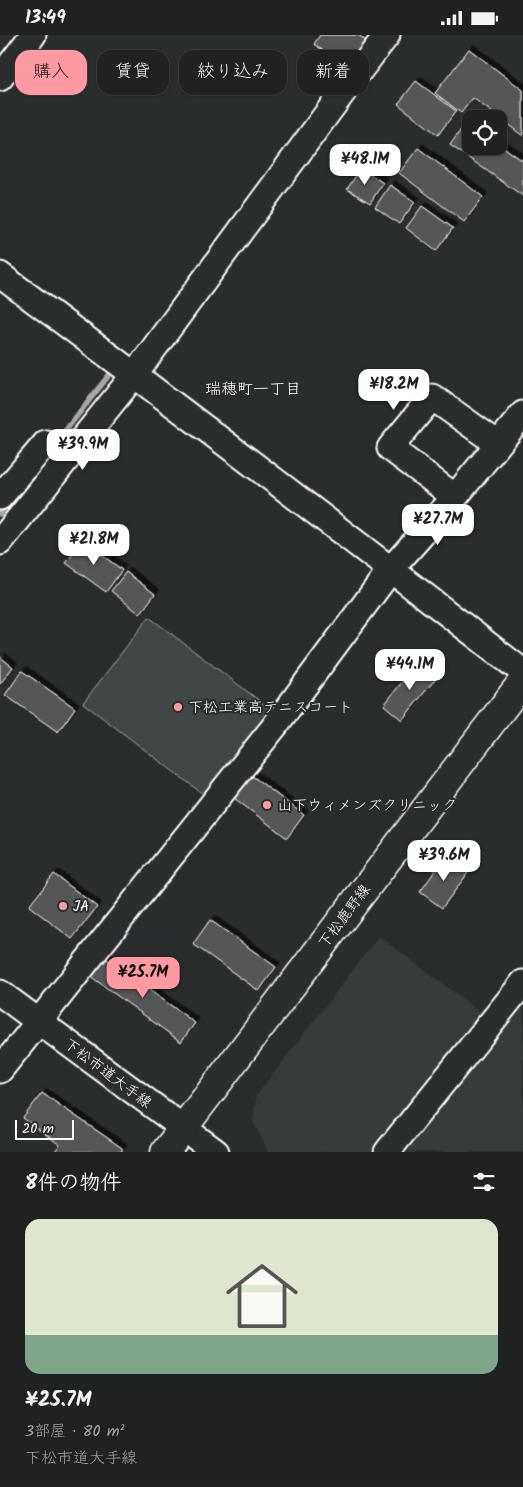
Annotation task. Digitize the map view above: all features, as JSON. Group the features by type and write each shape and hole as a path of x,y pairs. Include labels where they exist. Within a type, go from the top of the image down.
{"main road":[{"name":"下松鹿野線","path":"165,1152 523,681"}],"street":[{"path":"0,78 33,35"},
{"path":"0,542 135,374 387,35"},
{"path":"0,275 135,374 523,672"},
{"path":"455,497 390,448 432,397 498,445"},
{"path":"0,1070 274,727 391,569 455,497 523,414"},
{"path":"0,497 46,443"},
{"path":"387,1152 523,983"},
{"name":"下松市道大手線","path":"0,993 216,1152"}],"shaded area":[{"name":"下松工業高テニスコート","path":"149,617 273,711 207,797 83,703"},
{"path":"379,936 496,1024 523,989 523,1152 268,1152 253,1121 256,1096"}],"building":[{"path":"320,35 358,35 368,42 362,50 322,50 314,44"},
{"path":"469,49 523,90 523,136 507,124 507,110 489,110 473,98 461,113 435,93"},
{"path":"416,81 456,111 438,135 398,104"},
{"path":"462,128 462,153 450,145"},
{"path":"418,148 483,197 464,222 399,173"},
{"path":"507,150 523,161 523,196 464,155 507,155"},
{"path":"361,168 383,183 370,203 347,189"},
{"path":"390,185 415,202 399,224 375,207"},
{"path":"422,206 453,228 436,251 406,228"},
{"path":"83,541 122,570 106,592 66,563"},
{"path":"126,572 155,594 140,614 111,591"},
{"path":"0,657 13,667 0,684"},
{"path":"417,663 436,678 402,720 384,705"},
{"path":"22,671 75,708 58,732 5,695"},
{"name":"山下ウィメンズクリニック","path":"247,772 304,815 287,838 230,795"},
{"path":"445,857 468,873 442,908 420,892"},
{"name":"JA","path":"54,874 97,907 72,939 29,906"},
{"path":"210,920 276,967 259,991 193,944"},
{"path":"104,957 195,1023 181,1042 90,976"},
{"path":"42,1093 122,1148 122,1152 54,1152 60,1145 23,1118"}],"waterway":[{"path":"54,445 113,370"},
{"path":"0,514 8,504"}],"place":[{"name":"下松工業高テニスコート","path":"178,707"},
{"name":"山下ウィメンズクリニック","path":"267,805"},
{"name":"JA","path":"63,906"}],"district":[{"name":"瑞穂町一丁目","path":"253,388"}]}
